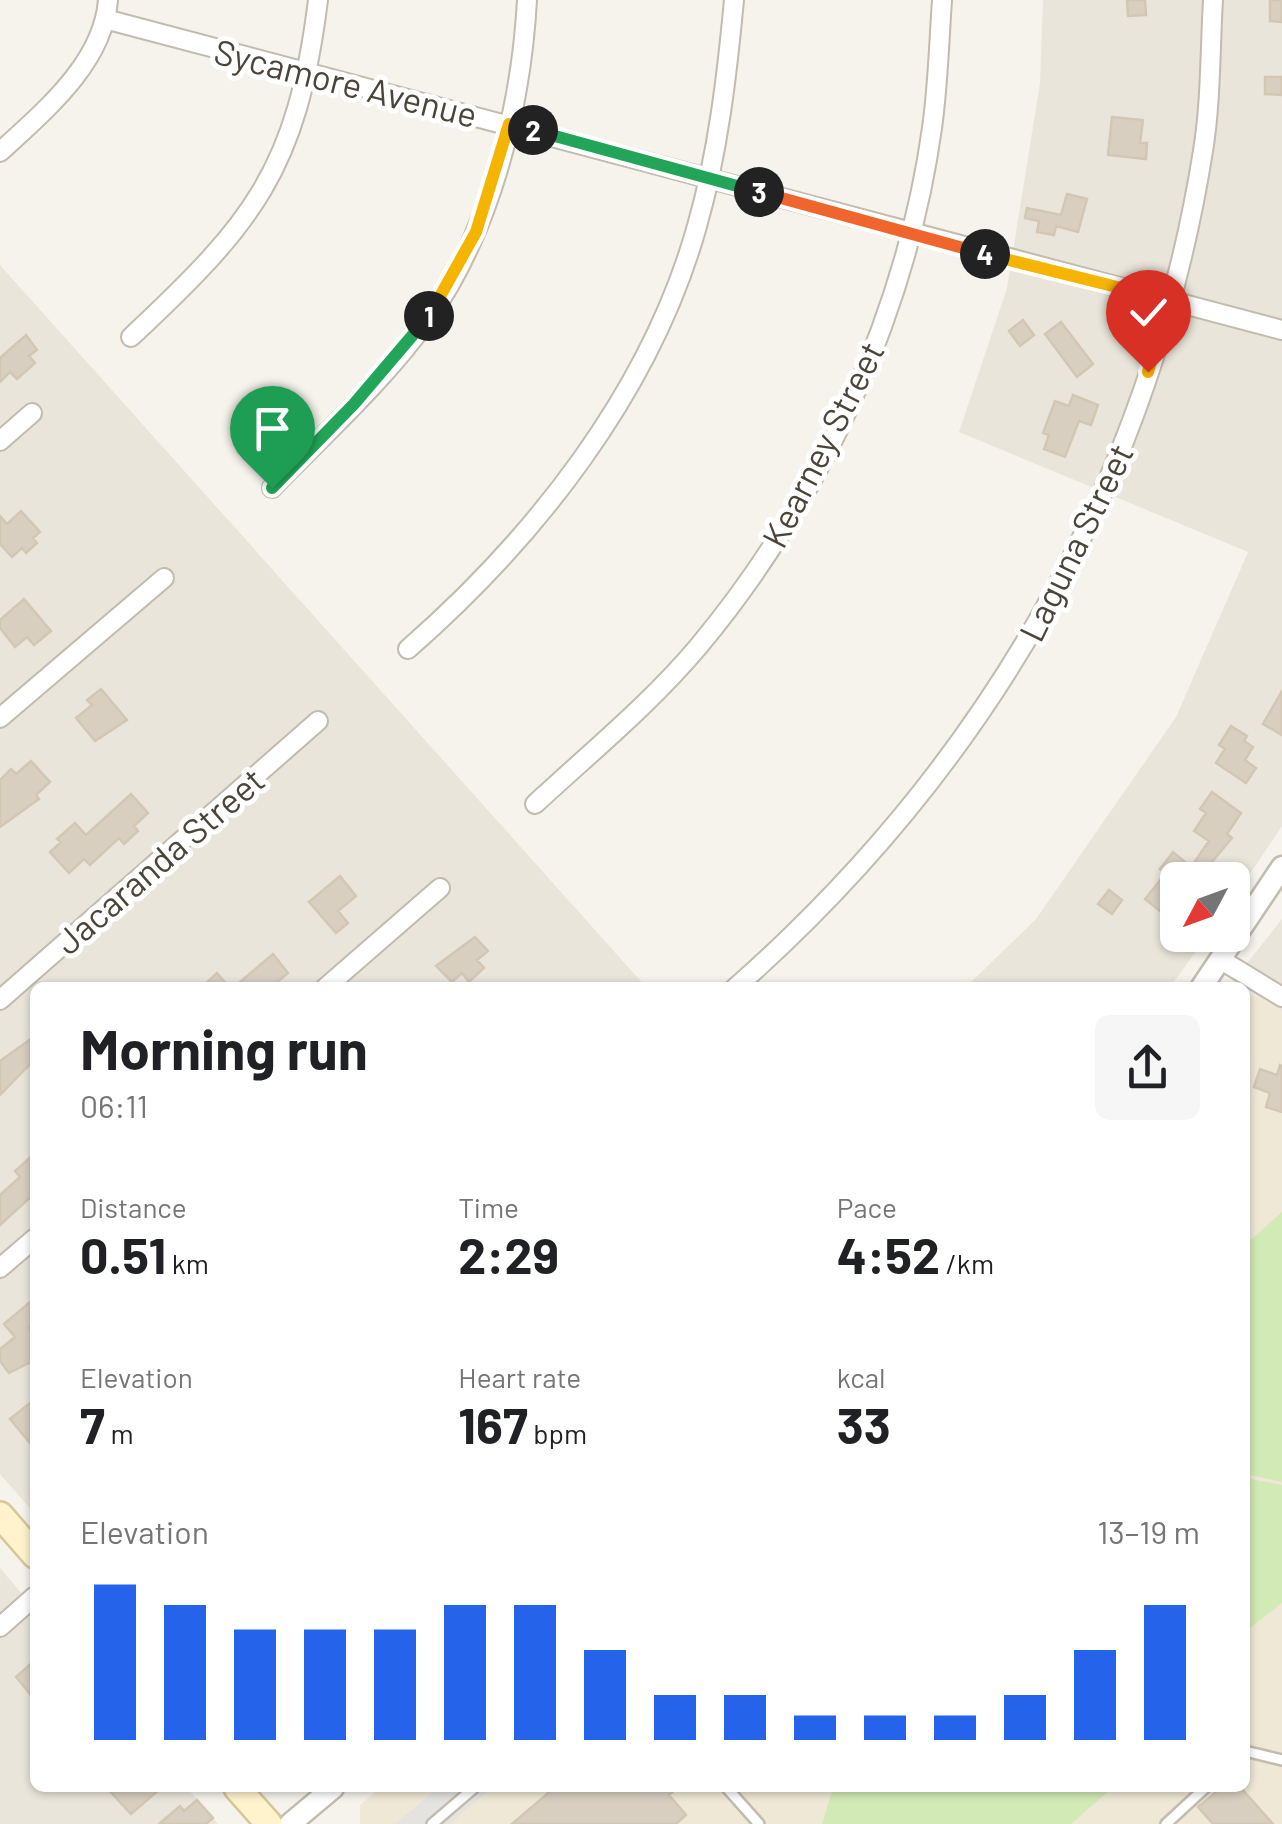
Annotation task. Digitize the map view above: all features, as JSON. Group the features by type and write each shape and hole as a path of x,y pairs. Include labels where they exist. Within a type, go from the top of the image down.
{"main road":[{"path":"0,1515 30,1549"},
{"path":"241,1792 269,1824"}],"street":[{"path":"130,337 240,229 274,173 309,74 318,0"},
{"path":"272,488 428,319 476,232 509,124 524,53 527,0"},
{"path":"408,649 448,614 535,520 604,429 661,319 696,230 709,178 734,0"},
{"name":"Kearney Street","path":"534,804 666,682 748,583 792,514 840,421 877,340 911,234 932,130 942,0"},
{"name":"Laguna Street","path":"742,982 805,924 896,826 1000,688 1051,600 1115,472 1169,300 1203,153 1212,0"},
{"path":"0,152 62,93 106,10"},
{"name":"Sycamore Avenue","path":"106,10 309,74 1282,330"},
{"path":"0,441 32,413"},
{"path":"0,718 164,578"},
{"name":"Jacaranda Street","path":"0,1000 318,721"},
{"path":"1206,982 1282,867"},
{"path":"332,982 440,888"},
{"path":"1222,961 1282,996"},
{"path":"0,1268 30,1242"},
{"path":"0,1626 30,1600"},
{"path":"290,1824 327,1792"}],"lane":[{"path":"1250,1752 1282,1760"},
{"path":"432,1824 469,1792"},
{"path":"731,1792 759,1824"},
{"path":"1166,1824 1202,1792"}],"shaded area":[{"path":"1043,0 1282,0 1282,826 1250,874 1250,862 1160,862 1160,952 1196,952 1174,982 971,982 1036,919 1176,717 1248,552 959,432 1007,288 1040,83"},
{"path":"0,265 642,982 30,982 30,1508 0,1474"},
{"path":"1282,919 1282,1012 1250,992 1250,982 1233,981"},
{"path":"1250,993 1282,1012 1282,1824 360,1824 360,1805 375,1792 1250,1792"},
{"path":"0,1568 30,1603 30,1792 190,1792 218,1824 0,1824"},
{"path":"433,1792 487,1792 449,1824 395,1824"}],"green space":[{"path":"1282,1212 1282,1482 1250,1475 1250,1241"},
{"path":"1250,1479 1282,1485 1282,1603 1250,1628"},
{"path":"832,1792 1107,1792 1071,1824 822,1824"}],"building":[{"path":"1127,0 1145,0 1146,15 1128,16"},
{"path":"1270,0 1282,0 1282,22 1270,21"},
{"path":"1265,77 1282,77 1282,95 1265,94"},
{"path":"1112,117 1143,120 1140,143 1147,143 1146,159 1108,155"},
{"path":"1067,194 1087,199 1078,232 1056,226 1054,235 1037,232 1039,221 1025,218 1027,208 1061,215"},
{"path":"1023,320 1034,335 1020,346 1009,331"},
{"path":"1061,322 1093,364 1077,377 1045,334"},
{"path":"26,335 37,350 29,356 35,363 17,379 10,372 0,382 0,358"},
{"path":"1073,395 1098,405 1091,425 1079,421 1065,457 1044,449 1049,435 1043,433 1055,401 1069,406"},
{"path":"21,511 40,532 33,538 37,543 26,553 22,548 12,557 0,544 0,516 7,524"},
{"path":"24,599 51,631 34,645 27,637 15,647 0,628 0,620"},
{"path":"101,689 127,720 95,741 76,718 92,705 87,700"},
{"path":"1282,691 1282,735 1263,724"},
{"path":"1231,726 1247,736 1244,741 1253,747 1245,760 1256,768 1246,783 1216,763 1225,749 1219,745"},
{"path":"31,761 50,782 36,795 39,799 0,827 0,780 11,769 16,774"},
{"path":"1212,792 1241,813 1227,834 1232,838 1212,862 1194,862 1209,841 1194,831 1206,813 1200,809"},
{"path":"131,794 148,813 134,826 138,831 124,844 119,838 90,865 84,859 69,873 50,852 61,842 57,839 75,823 86,835"},
{"path":"1173,852 1185,862 1165,862"},
{"path":"340,876 356,896 338,911 348,923 336,933 309,902"},
{"path":"1160,880 1160,911 1145,899"},
{"path":"1109,890 1122,900 1112,914 1098,904"},
{"path":"475,937 488,951 477,960 484,968 469,982 462,973 452,982 436,966"},
{"path":"273,954 288,973 277,982 240,982"},
{"path":"217,973 225,982 207,982"},
{"path":"30,1040 30,1064 0,1095 0,1061"},
{"path":"1280,1065 1282,1112 1266,1107 1270,1093 1254,1087 1260,1069 1277,1075"},
{"path":"30,1158 30,1198 0,1225 0,1195 20,1177 15,1171"},
{"path":"30,1302 30,1362 9,1373 0,1361 0,1349 15,1337 4,1324"},
{"path":"30,1403 30,1443 10,1419"},
{"path":"30,1664 30,1694 16,1677"},
{"path":"111,1792 156,1792 131,1814"},
{"path":"549,1792 672,1792 669,1795 686,1815 676,1824 512,1824"},
{"path":"1216,1792 1245,1792 1273,1824 1213,1824 1198,1807"},
{"path":"197,1800 213,1818 206,1824 159,1824 180,1806 184,1811"}],"route":[{"path":"272,488 354,404 428,319 476,232 509,124 1036,268 1169,300 1148,372"}]}
